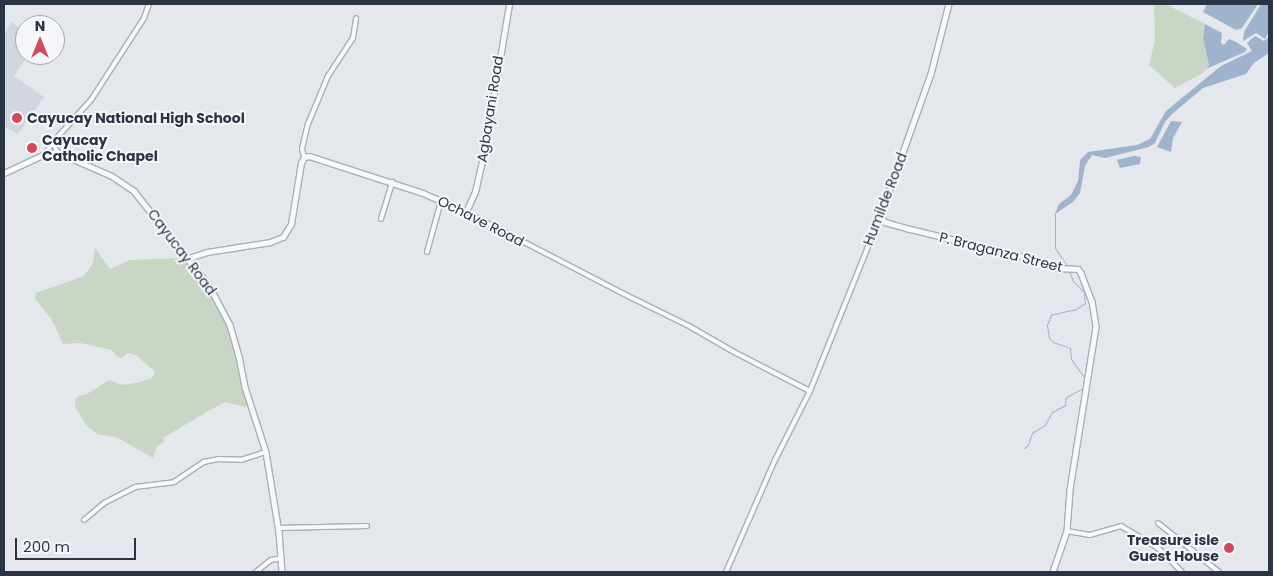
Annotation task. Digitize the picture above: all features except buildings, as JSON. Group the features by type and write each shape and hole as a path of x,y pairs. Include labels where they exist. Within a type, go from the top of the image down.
{"street":[{"path":"45,154 53,142 91,100 141,23 149,4"},
{"name":"Agbayani Road","path":"466,212 475,192 485,148 509,4"},
{"name":"Humilde Road","path":"726,572 752,511 810,391 880,217 931,74 949,4"},
{"path":"189,258 207,252 270,242 283,237 291,224 300,167 304,158 302,148 308,124 328,76 353,38 356,18"},
{"path":"4,173 45,154 57,152 53,142"},
{"name":"Cayucay Road","path":"57,152 102,170 134,191 189,258 210,287 230,325 245,387 266,452 278,528 282,572"},
{"name":"Ochave Road","path":"304,158 317,157 392,182 466,212 682,322 734,352 810,391"},
{"path":"381,219 392,182"},
{"path":"427,252 441,201"},
{"name":"P. Braganza Street","path":"880,217 885,222 906,228 1065,269 1078,269 1081,273 1092,301 1096,320 1067,532 1053,572"},
{"path":"84,520 104,503 135,487 174,482 204,462 218,459 241,460 266,452"},
{"path":"1158,523 1219,572"},
{"path":"278,528 366,526"},
{"path":"1067,532 1090,535 1115,526 1121,526 1158,548 1182,572"},
{"path":"256,572 271,560 282,558"}],"shaded area":[{"path":"12,22 15,24 15,65 21,65 14,76 44,97 18,134 4,126 4,34"}],"green space":[{"path":"1157,4 1167,5 1205,24 1203,38 1209,65 1203,73 1175,88 1149,65 1155,40 1154,7"},
{"path":"95,248 110,269 130,260 177,258 186,253 205,275 225,310 234,332 240,365 254,409 225,402 163,438 164,442 157,446 153,458 116,437 97,434 86,425 75,406 75,400 79,396 87,394 109,380 122,385 136,383 152,378 155,372 136,355 128,353 122,358 116,356 112,350 80,343 63,344 52,320 35,299 36,293 84,276 93,263"}],"water":[{"path":"1207,4 1258,4 1242,28 1236,30 1203,12"},
{"path":"1261,4 1269,4 1269,31 1265,39 1256,33 1243,41 1244,32"},
{"path":"1205,24 1222,33 1221,43 1224,45 1229,39 1247,49 1245,52 1206,69 1209,65 1203,38"},
{"path":"1255,36 1264,41 1269,37 1269,53 1254,63 1246,74 1203,88 1172,114 1165,122 1155,143 1149,147 1105,158 1092,155 1085,166 1080,193 1073,202 1055,214 1059,204 1071,195 1078,181 1080,160 1088,152 1137,145 1150,139 1166,111 1221,66 1252,51 1247,43"},
{"path":"1171,121 1182,122 1173,138 1171,152 1157,147"},
{"path":"1134,156 1141,157 1140,164 1120,168 1117,160"}],"waterway":[{"path":"1055,213 1055,248 1068,267"},
{"path":"1069,271 1073,281 1084,292 1085,303 1076,309 1051,315 1047,325 1049,338 1053,342 1070,348 1071,359 1086,380"},
{"path":"1024,448 1028,445 1032,433 1045,425 1052,412 1065,405 1066,397 1084,388"}],"place":[{"name":"Cayucay National High School","path":"17,118"},
{"name":"Cayucay Catholic Chapel","path":"32,148"},
{"name":"Treasure isle Guest House","path":"1229,548"}]}
